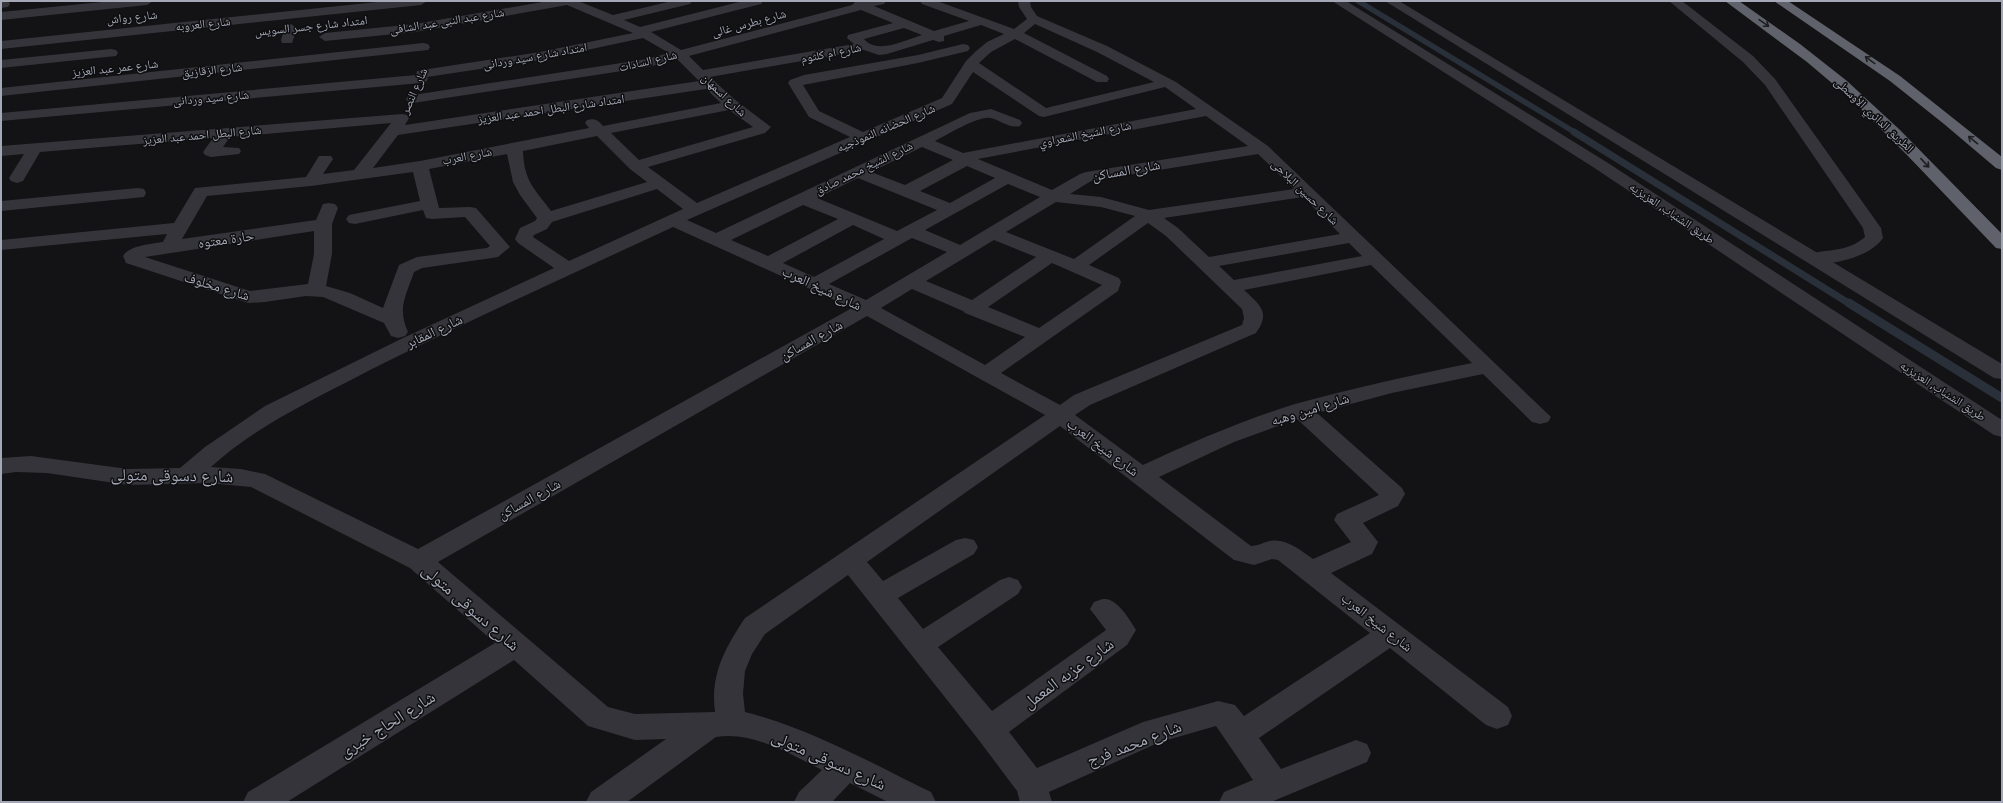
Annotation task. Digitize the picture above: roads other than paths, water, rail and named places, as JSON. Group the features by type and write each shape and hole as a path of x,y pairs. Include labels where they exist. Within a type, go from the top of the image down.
{"highway":[{"name":"الطريق الدائري الأوسطى","path":"1731,1 1810,57 1856,96 1903,140 2002,244"},
{"path":"1780,1 1868,58 1910,89 2002,165"}],"street":[{"path":"3,6 33,1"},
{"path":"101,64 119,44 131,17 143,1"},
{"path":"3,6 147,1"},
{"path":"407,12 421,1"},
{"path":"614,19 686,1"},
{"name":"امتداد شارع سيد وردانى","path":"422,76 540,56 643,32 757,1"},
{"name":"شارع بطرس غالى","path":"772,17 833,1"},
{"name":"شارع السادات","path":"413,100 631,66 680,48 857,3 880,1"},
{"path":"926,1 1014,33 1102,78"},
{"path":"1024,1 1025,7 1033,19"},
{"name":"طريق الشنباب, العزيزيه","path":"1338,1 1602,166 2002,430"},
{"path":"1391,1 2002,373"},
{"path":"1675,1 1748,59 1770,82 1872,228 1874,238 1866,247 1854,253 1815,258"},
{"name":"شارع عبد النبى عبد الشافى","path":"324,41 407,12 572,2"},
{"name":"شارع اسمهان","path":"572,2 643,32 666,45 680,48 705,79 732,105 763,129 636,166"},
{"path":"857,3 963,48 1044,113 1166,82"},
{"name":"امتداد شارع جسر السويس","path":"321,25 407,12"},
{"name":"شارع العروبه","path":"1,46 23,43 119,44 407,12"},
{"name":"شارع النصر","path":"359,175 402,118 413,100 422,76 426,57 407,12"},
{"name":"شارع الحضانه النموذجيه","path":"694,210 862,139 947,101 955,92 958,83 975,59 991,45 1028,25 1033,19"},
{"name":"شارع حسين البلاحى","path":"1033,19 1064,31 1166,82 1262,149 1373,258 1540,417"},
{"name":"شارع ام كلثوم","path":"705,79 868,46 879,51 887,50 981,21"},
{"path":"868,46 853,38 905,24"},
{"name":"امتداد شارع جسر السويس","path":"275,30 289,34 306,26"},
{"name":"شارع عمر عبد العزيز","path":"1,81 324,41"},
{"path":"13,55 23,43"},
{"path":"1,64 119,44"},
{"name":"شارع الزقازيق","path":"1,92 423,47"},
{"path":"896,153 862,139 814,114 795,85 797,82 804,79 918,59 963,48"},
{"path":"1084,70 1126,61"},
{"name":"شارع سيد وردانى","path":"1,117 422,76"},
{"name":"امتداد شارع البطل احمد عبد العزيز","path":"393,131 577,105 705,79"},
{"path":"577,105 599,131 636,166 694,210"},
{"name":"شارع العرب","path":"180,228 201,192 311,181 420,166 732,105"},
{"name":"شارع الشيخ الشعراوي","path":"905,192 964,159 1209,111"},
{"name":"شارع الشيخ محمد صادق","path":"716,240 921,141 982,114 991,113 1015,123"},
{"name":"شارع البطل احمد عبد العزيز","path":"1,151 402,118"},
{"path":"225,133 211,152 233,150"},
{"path":"602,802 720,724 727,698 730,672 740,648 754,626 1059,414 1082,400 1249,329 1254,322 1255,314 1250,306 1172,232 1148,215 1128,208 1101,202 1053,197 921,141"},
{"path":"515,147 517,174 523,187 532,200 544,212 546,218"},
{"path":"17,178 35,148"},
{"name":"شارع المساكن","path":"419,561 867,308 1078,181 1096,174 1262,149"},
{"path":"311,181 326,159"},
{"path":"420,166 433,215 470,212 501,247"},
{"path":"856,172 951,209"},
{"path":"778,174 852,219 962,252"},
{"path":"815,284 1007,178"},
{"path":"546,218 573,217 660,183"},
{"path":"1076,266 1148,215 1306,192"},
{"path":"1,206 138,193"},
{"path":"355,219 429,204"},
{"name":"شارع المقابر","path":"186,476 224,444 274,412 410,342 694,210"},
{"name":"حارة معتوه","path":"133,259 132,256 138,252 326,216 323,254 316,290"},
{"path":"524,239 526,232 541,225 546,218"},
{"path":"769,263 852,219"},
{"name":"شارع شيخ العرب","path":"673,220 867,308 1059,414 1248,556 1255,556 1272,549 1279,549 1310,570 1497,716"},
{"path":"1,245 180,228"},
{"path":"169,247 180,228"},
{"path":"986,374 1111,287 1112,282 1108,279 992,233"},
{"path":"1204,263 1352,237"},
{"path":"410,342 398,333 392,319 393,306 406,269 417,263 492,252 501,247 524,239"},
{"path":"524,239 568,269"},
{"path":"972,309 1050,256"},
{"path":"1229,286 1373,258"},
{"name":"شارع مخلوف","path":"133,259 248,297 268,297 298,290 330,292 392,319"},
{"path":"912,282 972,309 1040,336"},
{"name":"شارع امين وهبه","path":"1141,476 1236,432 1300,410 1379,389 1487,367"},
{"path":"1300,410 1393,494 1389,500 1346,520 1365,542 1363,547 1310,570"},
{"name":"شارع دسوقى متولى","path":"1,466 22,463 133,477 213,474 237,475 257,480 419,561 599,717 635,727 720,724 780,735 920,802"},
{"path":"880,596 965,547"},
{"path":"850,559 989,730 1034,794"},
{"path":"920,646 1010,587"},
{"name":"شارع عزبه المعمل","path":"989,730 1117,637 1122,630 1104,609"},
{"path":"1240,735 1391,633"},
{"name":"شارع الحاج خيرى","path":"259,802 515,645"},
{"name":"شارع محمد فرج","path":"1034,794 1154,731 1218,714 1224,714 1227,717 1275,786"},
{"path":"1235,802 1356,753"},
{"path":"810,802 847,766"}],"waterway":[{"path":"1358,1 1576,133"},
{"path":"1574,132 1850,304"},
{"path":"1849,303 2002,398"}]}
